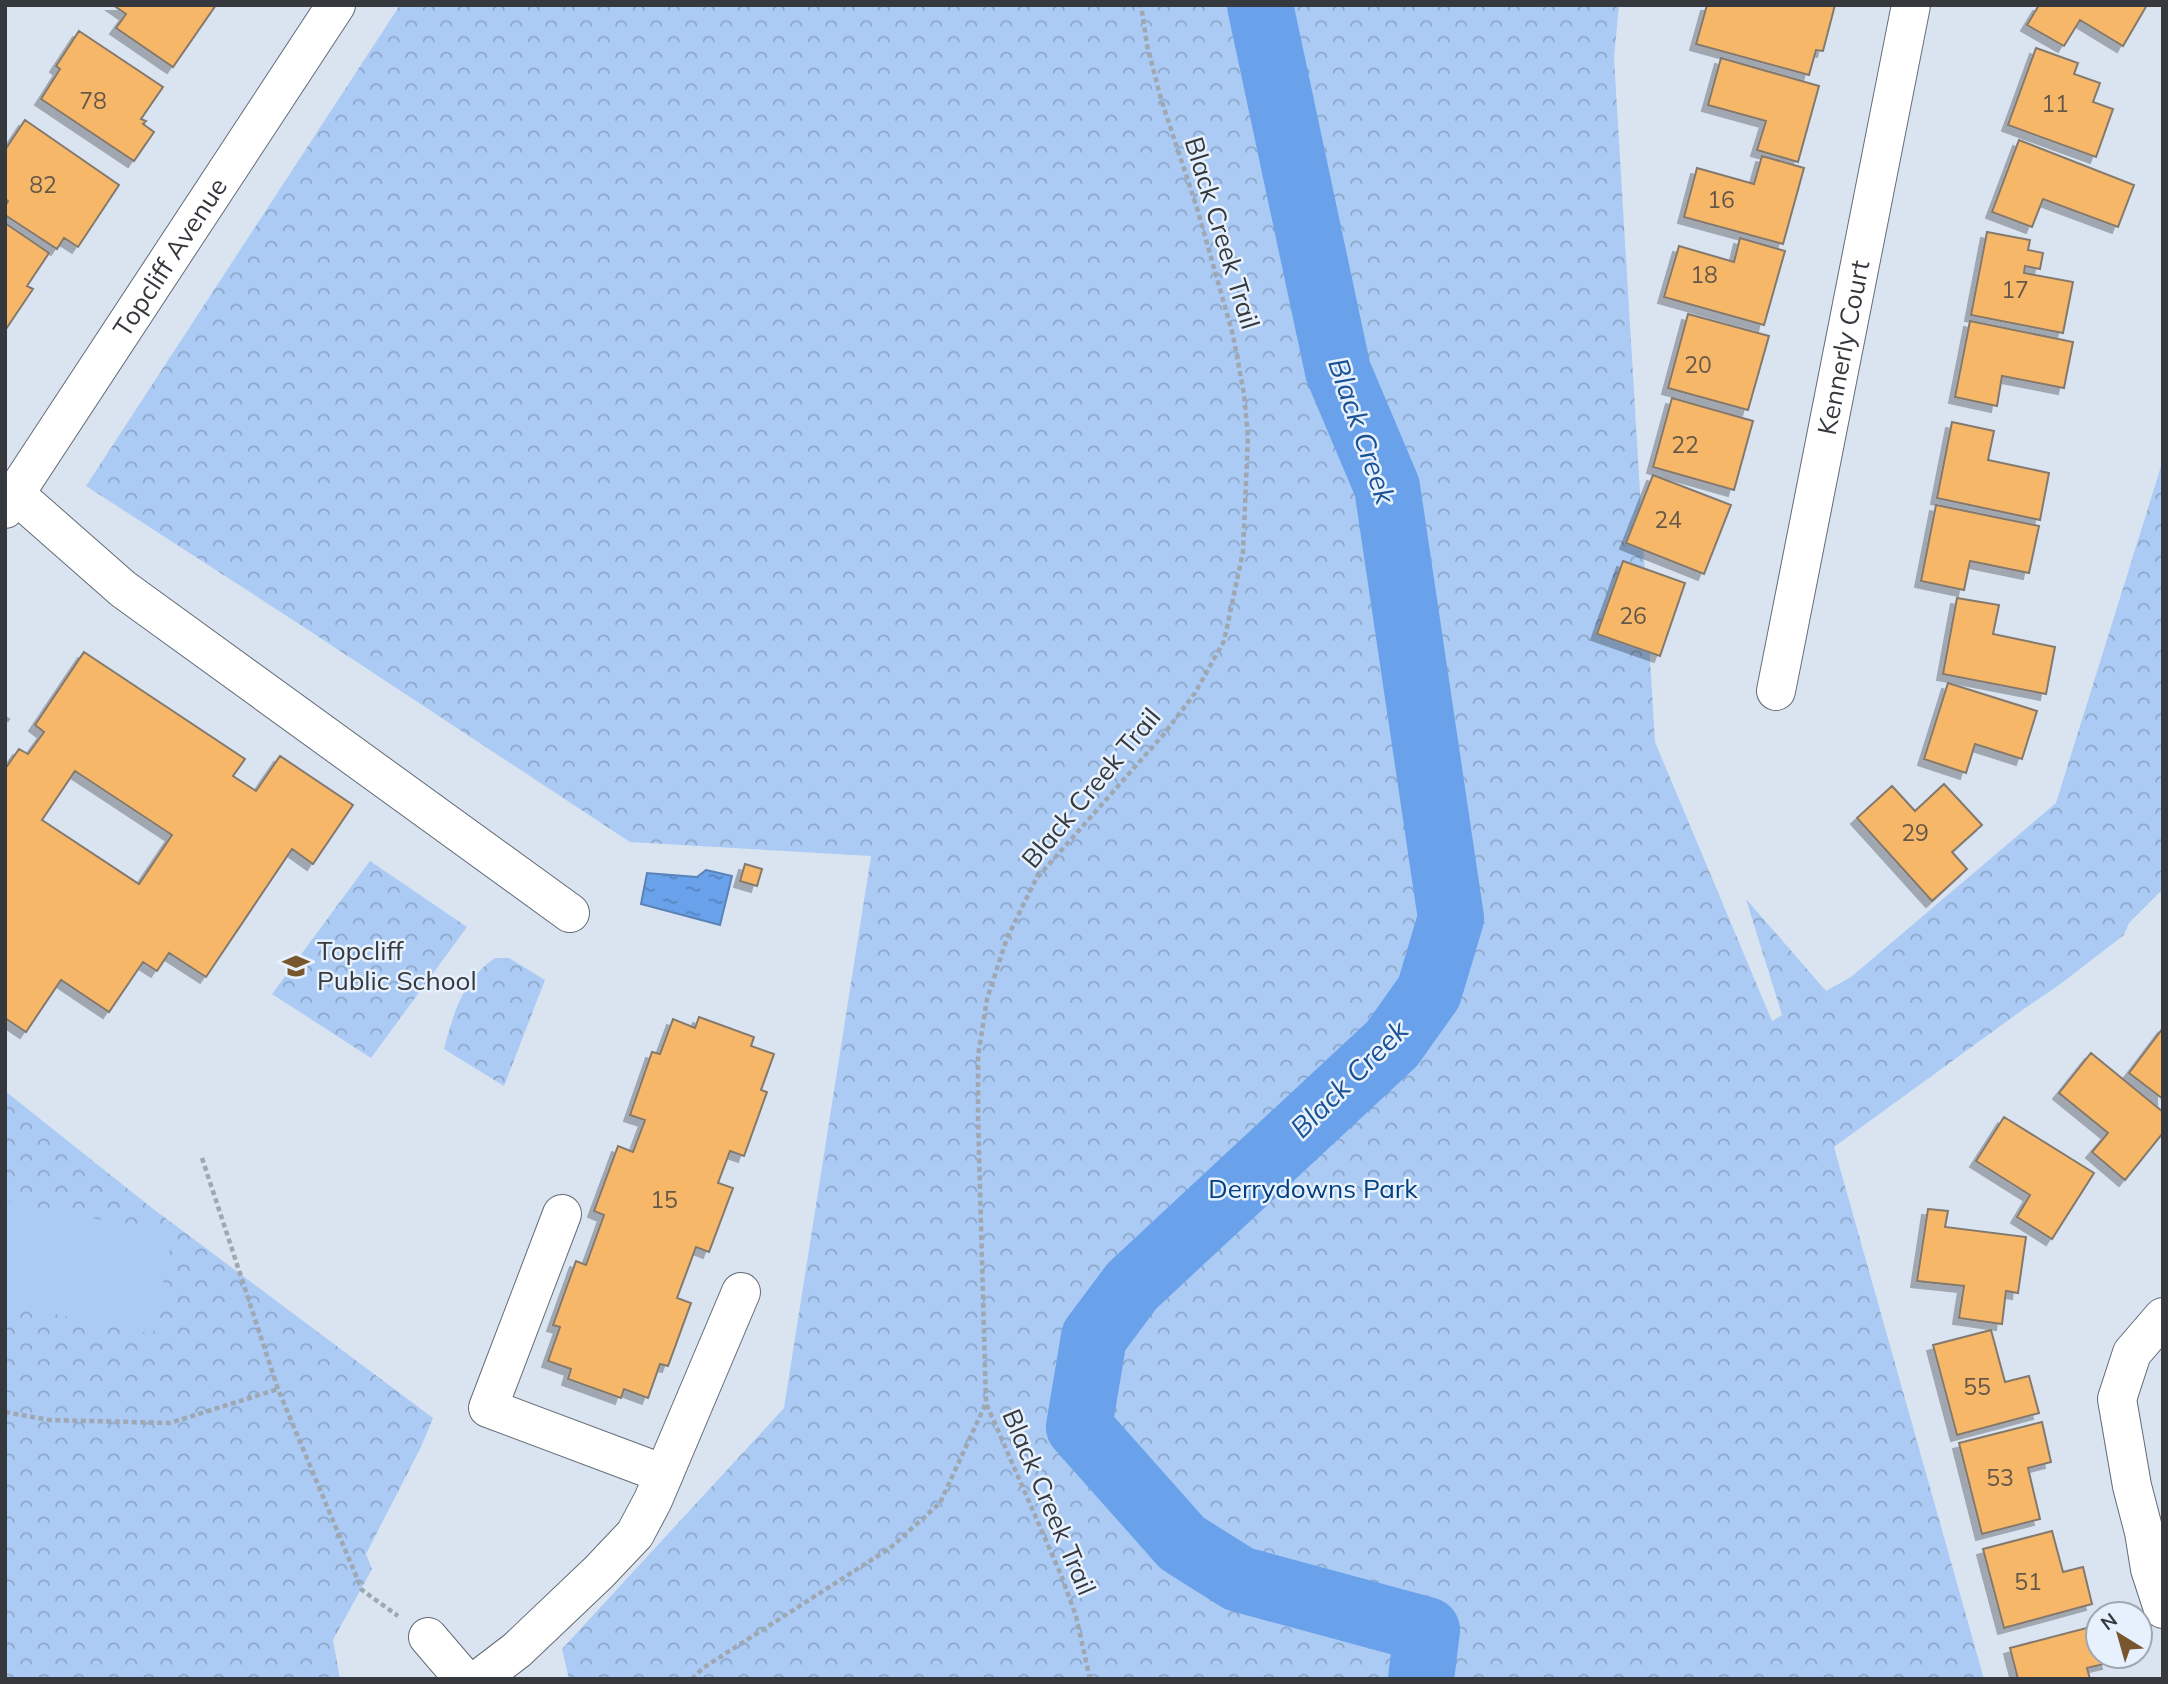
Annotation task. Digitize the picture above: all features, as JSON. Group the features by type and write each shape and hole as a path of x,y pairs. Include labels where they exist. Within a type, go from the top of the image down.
{"street":[{"name":"Topcliff Avenue","path":"10,502 336,5"},
{"name":"Kennerly Court","path":"1776,691 1911,5"},
{"path":"10,502 123,589 570,913"},
{"path":"562,1214 488,1408 664,1474"},
{"path":"479,1679 517,1650 635,1534 664,1474 741,1292"},
{"path":"2163,1317 2132,1353 2117,1399 2150,1569 2163,1609"},
{"path":"428,1637 464,1679"}],"path":[{"name":"Black Creek Trail","path":"1090,1679 1076,1616 1061,1575 986,1403 978,1056 986,999 1007,938 1036,879 1164,734 1195,693 1224,641 1244,552 1248,436 1236,346 1197,208 1161,99 1140,5"},
{"path":"202,1158 278,1389 362,1590 428,1637"},
{"path":"5,1412 49,1420 170,1423 278,1389"},
{"path":"692,1679 703,1668 890,1548 940,1503 986,1403"}],"green space":[{"name":"Derrydowns Park","path":"400,5 1619,5 1614,58 1655,742 1772,1021 1782,1015 1746,899 1826,991 1851,977 2056,803 2163,460 2163,889 2129,923 2124,935 1834,1147 1984,1679 569,1679 562,1649 784,1408 871,856 630,842 86,486"},
{"path":"370,861 467,927 371,1058 272,994"},
{"path":"495,958 509,958 545,980 504,1086 444,1049 456,1010 467,987"},
{"path":"5,1091 152,1208 433,1418 366,1554 372,1569 333,1640 340,1679 5,1679"},
{"path":"5,1201 173,1234 153,1334 5,1304"}],"water":[{"path":"706,870 732,876 720,925 641,904 647,873 697,877"}],"building":[{"path":"113,5 216,5 173,67 116,28 126,14"},
{"path":"1707,5 1835,5 1823,51 1816,50 1809,75 1696,44"},
{"path":"2039,5 2147,5 2123,46 2080,20 2064,46 2027,25"},
{"path":"79,31 163,87 141,119 146,121 143,124 154,132 134,161 41,99 60,69 56,66"},
{"path":"2036,48 2078,63 2074,74 2100,83 2093,102 2113,109 2096,157 2008,125"},
{"path":"1721,58 1819,86 1798,162 1757,150 1766,121 1708,105"},
{"path":"25,120 119,185 78,247 64,238 57,249 5,215 8,201 5,199 5,150"},
{"path":"2019,140 2134,185 2118,227 2043,199 2032,227 1992,212"},
{"path":"1762,156 1804,168 1783,244 1684,217 1697,168 1754,184"},
{"path":"5,223 49,253 27,286 33,289 6,329"},
{"path":"1987,232 2030,240 2028,250 2043,253 2040,269 2025,266 2024,273 2073,282 2063,333 1971,315"},
{"path":"1740,238 1785,251 1764,325 1664,297 1679,246 1734,262"},
{"path":"1688,314 1769,336 1748,410 1668,388"},
{"path":"1970,321 2073,342 2064,388 2002,376 1997,406 1955,397"},
{"path":"1672,398 1753,421 1734,490 1653,467"},
{"path":"1952,422 1994,431 1988,460 2049,473 2040,520 1937,498"},
{"path":"1653,475 1731,505 1704,574 1626,543"},
{"path":"1936,505 2039,526 2029,573 1970,561 1964,590 1921,581"},
{"path":"1623,561 1685,583 1660,656 1597,634"},
{"path":"1957,598 1999,605 1993,634 2055,647 2046,694 1943,674"},
{"path":"84,652 245,759 233,776 256,791 280,756 353,805 313,864 292,849 206,977 169,953 157,971 143,962 109,1012 61,980 26,1032 5,1018 5,769 19,749 28,754 44,732 35,725","holes":["75,771 172,835 139,884 42,820"]},
{"path":"1948,683 2037,711 2022,759 1975,744 1966,773 1924,759"},
{"path":"1944,784 1982,825 1952,852 1967,869 1932,901 1857,818 1892,786 1915,811"},
{"path":"745,864 762,869 757,886 740,881"},
{"path":"699,1017 754,1037 751,1046 774,1054 761,1090 767,1092 744,1156 730,1151 718,1183 733,1188 709,1252 696,1247 677,1298 691,1303 668,1366 660,1364 648,1398 624,1389 621,1398 568,1379 571,1369 548,1361 560,1327 553,1325 576,1261 586,1265 604,1215 594,1211 618,1146 633,1152 645,1120 630,1115 652,1052 660,1054 673,1019 695,1028"},
{"path":"2163,1028 2163,1099 2129,1073"},
{"path":"2091,1053 2163,1112 2163,1133 2125,1180 2092,1152 2108,1133 2059,1093"},
{"path":"2004,1117 2094,1173 2052,1239 2017,1217 2030,1195 1976,1161"},
{"path":"1928,1209 1948,1211 1945,1227 2026,1237 2018,1293 2006,1291 2002,1324 1959,1318 1964,1286 1917,1281"},
{"path":"1991,1330 2005,1382 2029,1376 2039,1413 1957,1435 1933,1345"},
{"path":"2042,1422 2051,1462 2028,1468 2040,1519 1982,1534 1959,1443"},
{"path":"2052,1531 2063,1572 2083,1567 2091,1600 2084,1600 2084,1606 2004,1628 1983,1549"},
{"path":"2084,1629 2084,1670 2088,1670 2090,1679 2018,1679 2010,1648"}],"waterway":[{"name":"Black Creek","path":"1260,5 1338,371 1387,487 1451,918 1429,992 1392,1044 1132,1286 1094,1337 1079,1427 1182,1543 1239,1579 1427,1630 1421,1679"}],"place":[{"name":"Topcliff Public School","path":"296,966"}]}
